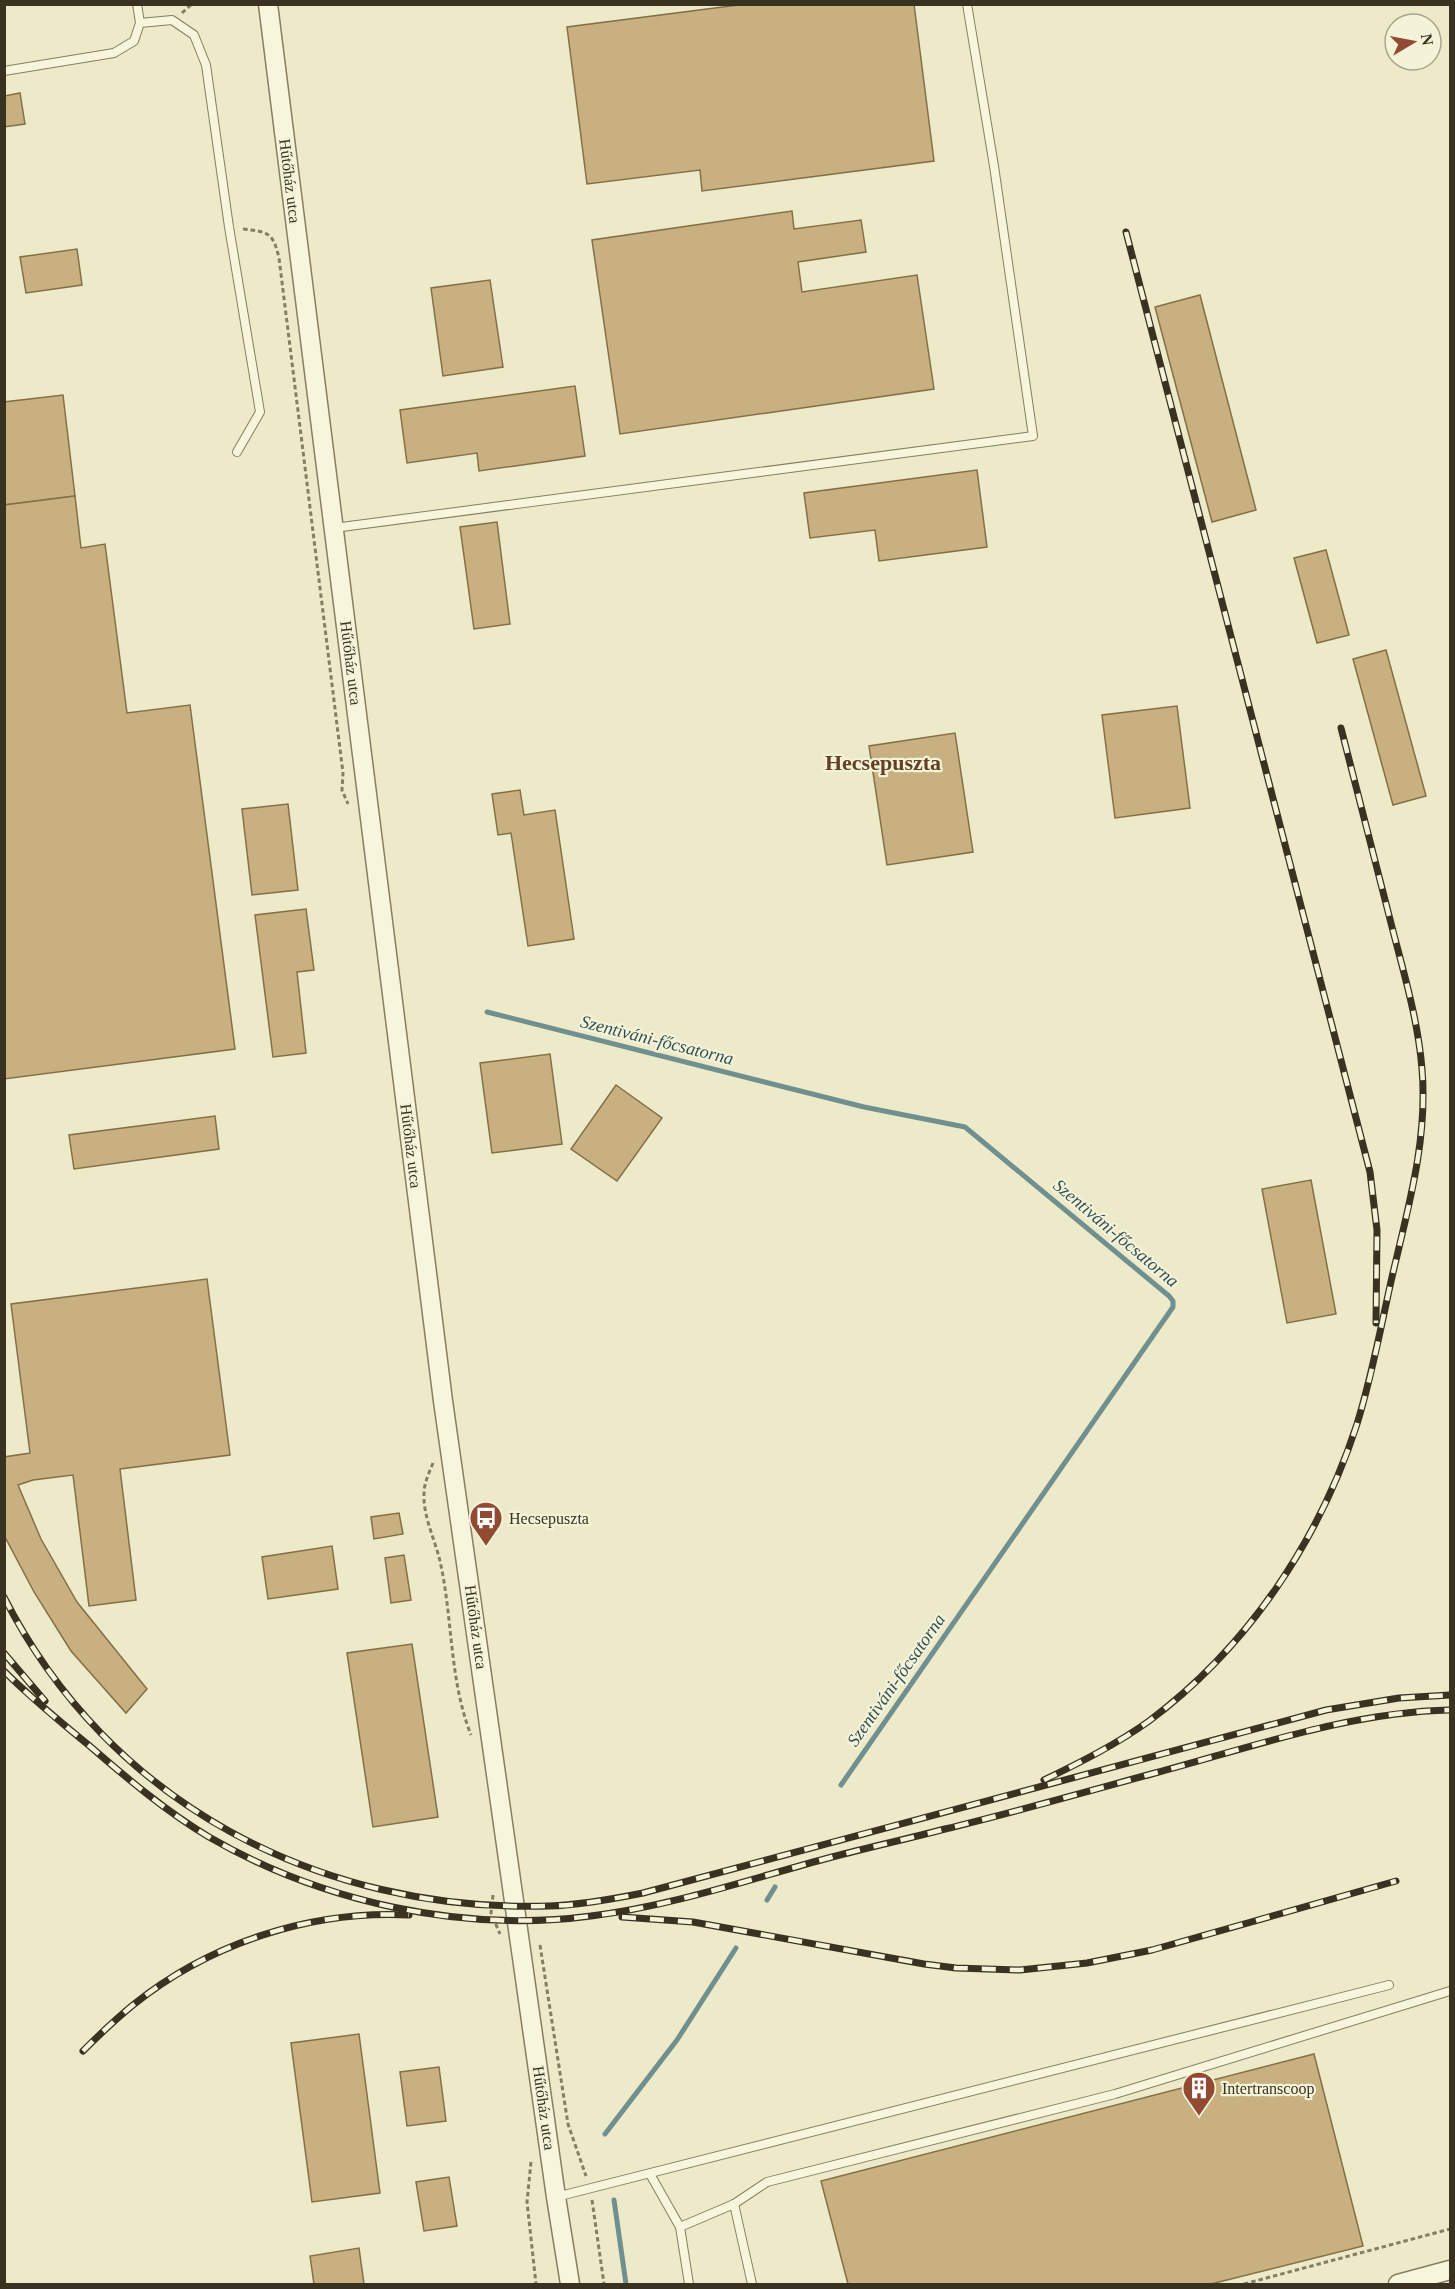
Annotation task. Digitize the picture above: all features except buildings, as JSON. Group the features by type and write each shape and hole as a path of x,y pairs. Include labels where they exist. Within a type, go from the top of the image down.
{"street":[{"name":"Hűtőház utca","path":"268,4 443,1401 570,2284"},
{"path":"1398,2284 1450,2270"}],"lane":[{"path":"4,71 114,53 134,41 140,23 138,4"},
{"path":"334,528 1033,436 996,178 967,4"},
{"path":"140,23 172,20 194,35 206,65 229,227 260,412 237,452"},
{"path":"556,2197 1389,1985"},
{"path":"680,2227 734,2204 766,2182 1115,2094 1450,1991"},
{"path":"650,2174 680,2227 689,2284"},
{"path":"734,2204 752,2284"}],"path":[{"path":"538,1940 568,2124 591,2189 604,2284"},
{"path":"1244,2284 1450,2229"}],"waterway":[{"name":"Szentiváni-főcsatorna","path":"487,1012 864,1107 965,1127 1173,1301 1173,1307 841,1785"},
{"name":"Szentiváni-főcsatorna","path":"767,1900 775,1887"},
{"name":"Szentiváni-főcsatorna","path":"605,2134 677,2040 736,1948"},
{"name":"Szentiváni-főcsatorna","path":"614,2200 626,2284"}],"railway":[{"path":"1126,232 1370,1172 1377,1230 1376,1323"},
{"path":"1044,1780 1111,1745 1149,1721 1185,1692 1218,1660 1276,1589 1301,1550 1341,1467 1357,1424 1410,1200 1419,1148 1423,1095 1420,1051 1410,997 1341,728"},
{"path":"4,1597 48,1670 101,1734 162,1788 230,1832 304,1866 382,1890 464,1903 549,1906 643,1893 1326,1710 1399,1698 1450,1695"},
{"path":"4,1653 45,1701"},
{"path":"4,1671 47,1711 134,1784 193,1827 252,1860 345,1895 443,1916 493,1920 542,1920 591,1916 652,1906 832,1857 1024,1809 1301,1732 1375,1717 1450,1710"},
{"path":"622,1917 693,1922 924,1964 956,1968 1020,1970 1087,1963 1152,1950 1396,1881"},
{"path":"83,2051 127,2010 163,1983 228,1948 263,1935 335,1918 409,1915"}],"place":[{"name":"Hecsepuszta","path":"486,1547"},
{"name":"Intertranscoop","path":"1199,2117"}],"district":[{"name":"Hecsepuszta","path":"883,762"}]}
